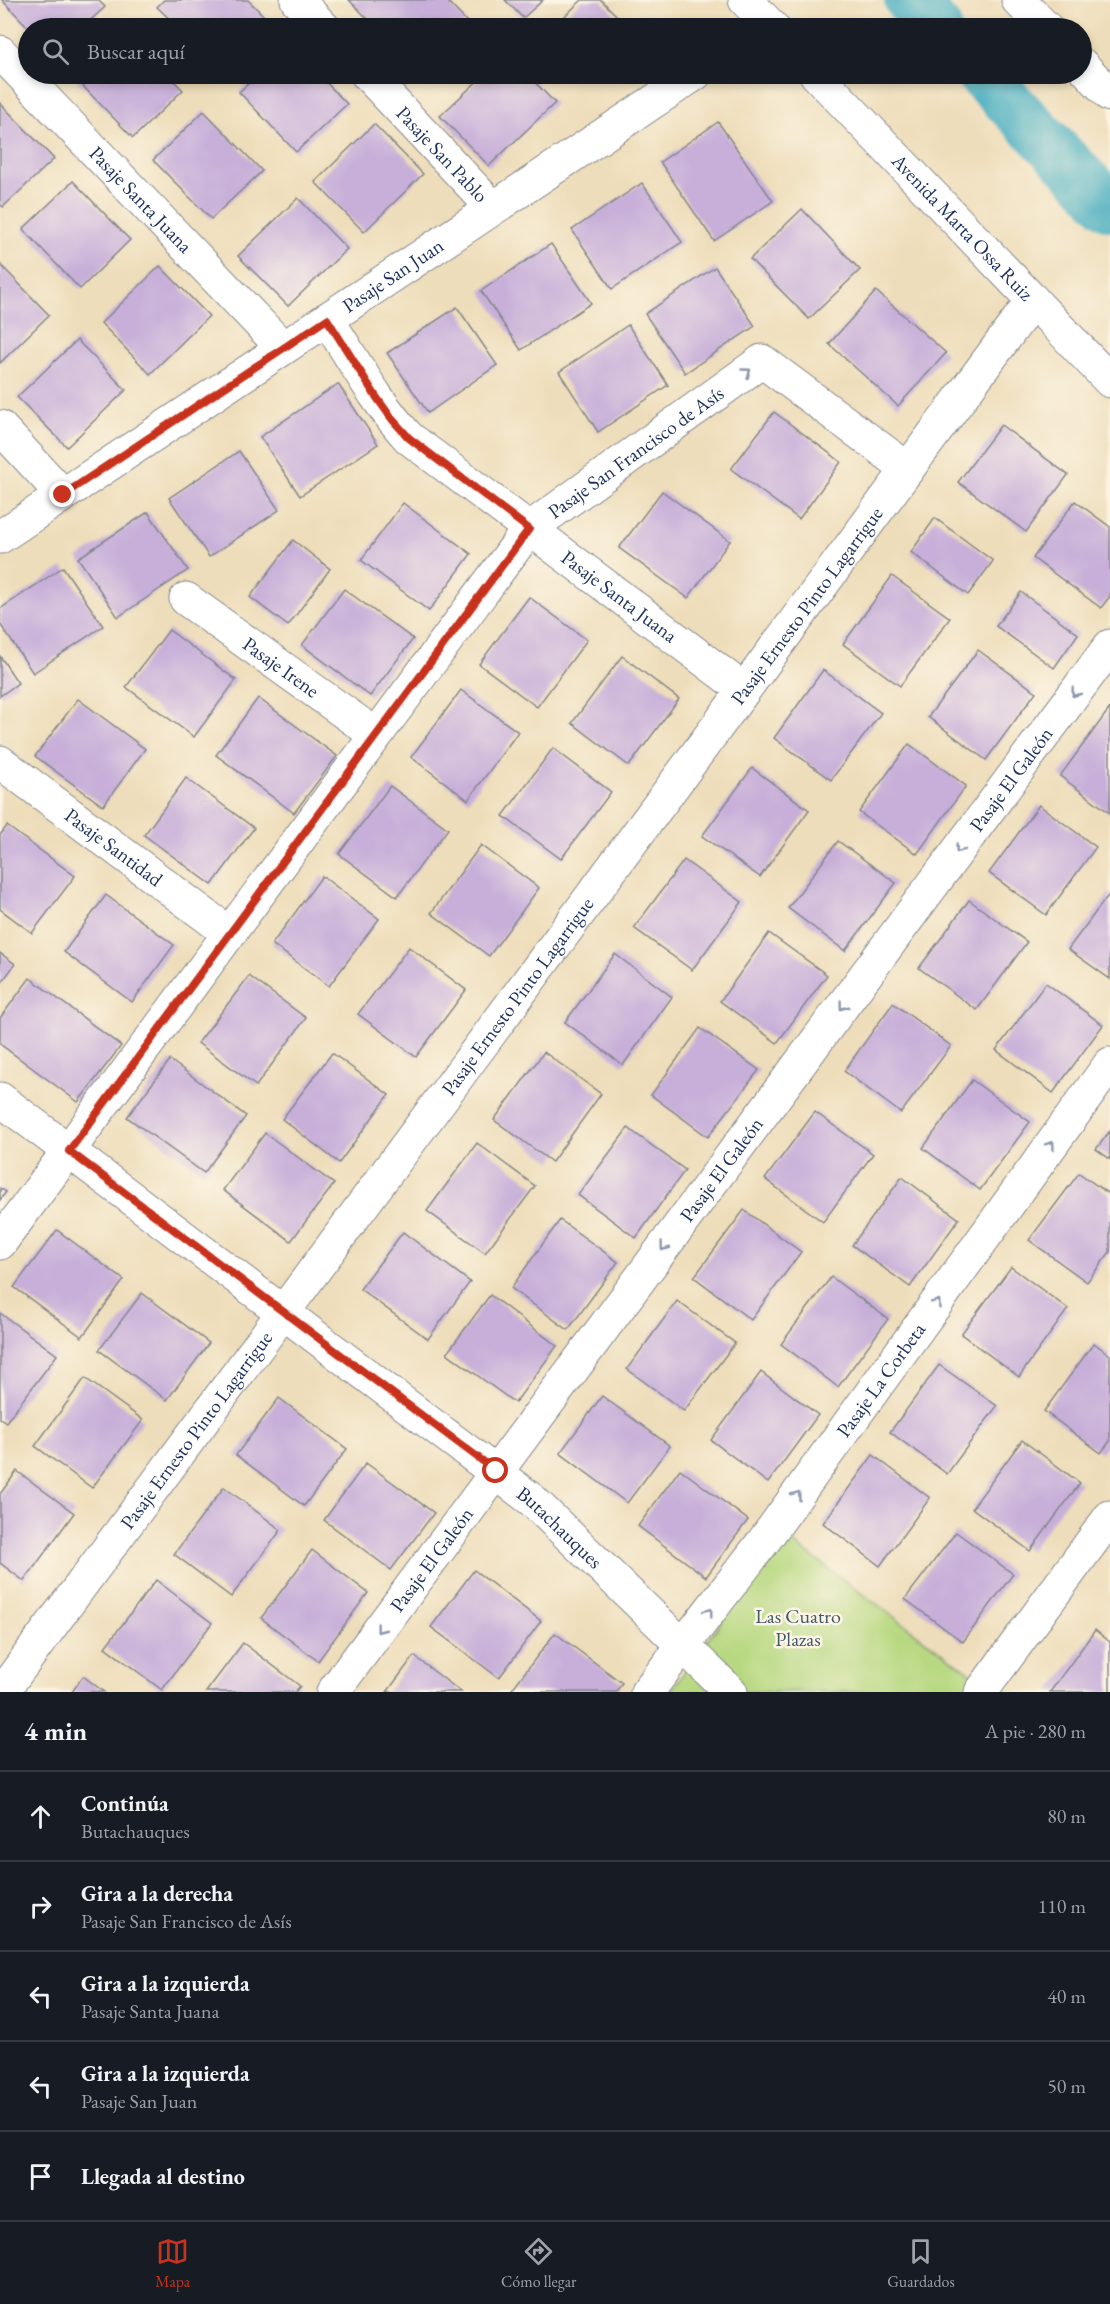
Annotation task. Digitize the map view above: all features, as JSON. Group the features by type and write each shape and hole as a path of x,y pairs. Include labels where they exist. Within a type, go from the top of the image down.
{"street":[{"path":"297,0 314,18"},
{"path":"745,0 760,18"},
{"path":"1018,0 1036,18"},
{"name":"Pasaje Santa Juana","path":"0,52 18,71"},
{"path":"1092,76 1110,95"},
{"name":"Pasaje Santa Juana","path":"31,84 283,348"},
{"name":"Pasaje San Pablo","path":"376,84 493,208"},
{"name":"Pasaje San Juan","path":"0,537 680,84"},
{"name":"Avenida Marta Ossa Ruiz","path":"826,84 1110,381"},
{"name":"Pasaje Ernesto Pinto Lagarrigue","path":"2,1692 1033,300"},
{"name":"Pasaje Santa Juana","path":"327,319 375,395 409,438 744,690"},
{"name":"Pasaje San Francisco de Asís","path":"0,1243 529,529 762,361 908,469"},
{"path":"0,427 63,495"},
{"name":"Pasaje Irene","path":"186,598 376,735"},
{"name":"Pasaje El Galeón","path":"333,1692 1110,646"},
{"name":"Pasaje Santidad","path":"0,762 230,933"},
{"name":"Pasaje La Corbeta","path":"647,1692 763,1542 1110,1064"},
{"name":"Butachauques","path":"0,1099 496,1471 567,1532 731,1692"},
{"path":"981,1692 1110,1517"}],"green space":[{"name":"Las Cuatro Plazas","path":"784,1536 996,1692 670,1692"}],"building":[{"path":"2,0 98,0 105,7 93,18 19,18"},
{"path":"164,0 248,0 265,17 169,18 157,7"},
{"path":"349,0 446,0 463,18 367,18"},
{"path":"505,0 543,0 523,18"},
{"path":"582,0 601,0 619,18 563,18"},
{"path":"81,84 177,84 183,90 133,138"},
{"path":"248,84 328,84 347,104 296,152 239,92"},
{"path":"474,84 537,84 555,103 489,166 440,116"},
{"path":"0,103 54,159 3,207 0,204"},
{"path":"204,111 262,171 211,219 153,160"},
{"path":"718,122 773,201 714,241 660,162"},
{"path":"374,124 423,174 364,232 315,182"},
{"path":"73,181 130,240 80,289 23,229"},
{"path":"642,183 682,242 612,289 572,230"},
{"path":"298,198 347,249 288,306 238,256"},
{"path":"802,209 860,270 809,319 750,259"},
{"path":"551,244 591,303 521,350 481,291"},
{"path":"0,264 49,315 0,363"},
{"path":"160,266 209,316 150,374 101,323"},
{"path":"715,267 755,326 685,373 645,314"},
{"path":"876,291 946,353 898,406 829,344"},
{"path":"457,307 497,365 428,413 387,353"},
{"path":"628,325 668,385 598,432 559,372"},
{"path":"77,340 126,390 67,447 17,397"},
{"path":"338,384 378,444 300,496 260,437"},
{"path":"774,412 841,462 799,519 731,469"},
{"path":"1001,425 1068,475 1026,532 958,482"},
{"path":"239,451 279,510 209,557 169,498"},
{"path":"662,491 730,541 688,598 619,548"},
{"path":"1075,501 1110,527 1110,596 1101,608 1033,558"},
{"path":"403,503 471,554 429,611 361,560"},
{"path":"148,512 188,570 118,617 78,558"},
{"path":"935,518 993,561 968,595 911,552"},
{"path":"293,540 330,569 288,626 250,597"},
{"path":"63,567 103,626 33,673 0,624 0,609"},
{"path":"892,576 950,618 900,686 843,644"},
{"path":"344,589 413,639 370,696 302,645"},
{"path":"1021,592 1078,634 1054,668 996,626"},
{"path":"529,597 587,640 537,707 479,664"},
{"path":"169,630 236,680 194,737 126,687"},
{"path":"978,650 1036,692 986,760 928,717"},
{"path":"0,656 18,683 0,696"},
{"path":"622,656 679,699 629,766 572,723"},
{"path":"823,670 881,713 831,780 774,738"},
{"path":"461,690 518,732 468,800 411,757"},
{"path":"258,698 337,756 294,813 216,755"},
{"path":"78,699 145,749 103,806 35,756"},
{"path":"1110,708 1110,813 1060,776"},
{"path":"909,744 966,786 917,854 859,812"},
{"path":"553,748 611,792 561,859 503,816"},
{"path":"752,768 809,810 760,877 702,836"},
{"path":"186,778 254,828 212,885 144,835"},
{"path":"390,786 448,829 397,897 339,854"},
{"path":"1039,805 1096,847 1046,915 989,873"},
{"path":"7,826 75,876 32,933 0,909 0,835"},
{"path":"838,841 896,883 845,951 788,908"},
{"path":"481,845 539,888 489,956 431,913"},
{"path":"684,860 742,902 692,970 634,928"},
{"path":"322,876 379,919 329,986 272,944"},
{"path":"1110,893 1110,979 1068,949"},
{"path":"106,895 174,945 132,1002 64,952"},
{"path":"969,900 1027,942 977,1010 919,968"},
{"path":"769,933 827,975 777,1043 720,1001"},
{"path":"409,947 466,990 416,1057 358,1014"},
{"path":"0,953 15,964 0,985"},
{"path":"615,954 672,997 623,1065 565,1022"},
{"path":"249,976 306,1018 256,1086 198,1043"},
{"path":"30,978 121,1046 78,1102 0,1044 0,1018"},
{"path":"1046,983 1103,1025 1053,1093 996,1050"},
{"path":"893,1003 951,1046 901,1113 844,1071"},
{"path":"700,1028 759,1070 708,1137 651,1095"},
{"path":"544,1052 601,1094 552,1162 494,1120"},
{"path":"332,1053 389,1095 339,1163 282,1119"},
{"path":"170,1060 246,1116 204,1173 127,1117"},
{"path":"972,1080 1030,1122 980,1190 923,1148"},
{"path":"815,1112 873,1154 823,1222 765,1179"},
{"path":"628,1128 685,1170 636,1238 578,1195"},
{"path":"1110,1131 1110,1159 1096,1149"},
{"path":"265,1133 334,1184 291,1241 223,1190"},
{"path":"477,1143 535,1186 485,1253 427,1211"},
{"path":"1079,1173 1110,1195 1110,1252 1087,1282 1029,1240"},
{"path":"902,1177 959,1219 910,1287 852,1245"},
{"path":"0,1188 6,1192 0,1200"},
{"path":"744,1210 801,1252 751,1320 694,1277"},
{"path":"560,1220 618,1262 568,1330 511,1288"},
{"path":"57,1230 124,1280 82,1337 14,1287"},
{"path":"403,1232 470,1282 428,1339 360,1289"},
{"path":"1011,1267 1068,1309 1019,1377 961,1334"},
{"path":"831,1277 888,1319 838,1387 781,1344"},
{"path":"142,1293 209,1343 167,1400 99,1350"},
{"path":"490,1295 557,1346 515,1403 447,1353"},
{"path":"677,1301 735,1343 684,1411 627,1369"},
{"path":"0,1313 57,1355 6,1422 0,1418"},
{"path":"1094,1343 1110,1355 1110,1441 1101,1453 1044,1411"},
{"path":"939,1365 997,1406 947,1474 890,1432"},
{"path":"761,1372 818,1415 768,1483 711,1440"},
{"path":"85,1378 143,1420 92,1488 35,1446"},
{"path":"602,1396 670,1446 627,1503 560,1453"},
{"path":"279,1398 347,1449 304,1506 236,1455"},
{"path":"1022,1440 1080,1483 1030,1551 972,1508"},
{"path":"873,1455 930,1498 880,1566 823,1523"},
{"path":"366,1463 434,1513 391,1570 324,1520"},
{"path":"680,1469 748,1520 706,1577 638,1526"},
{"path":"17,1471 74,1513 24,1581 0,1563 0,1494"},
{"path":"224,1487 281,1530 231,1597 174,1554"},
{"path":"956,1532 1013,1574 963,1642 905,1599"},
{"path":"312,1550 368,1593 318,1661 261,1618"},
{"path":"474,1570 541,1621 499,1678 431,1627"},
{"path":"156,1580 212,1623 162,1690 105,1647"},
{"path":"1095,1630 1110,1642 1110,1692 1050,1692"},
{"path":"555,1633 622,1683 616,1692 516,1692 512,1689"},
{"path":"243,1643 300,1686 295,1692 206,1692"},
{"path":"414,1656 461,1692 387,1692"},
{"path":"83,1676 104,1692 72,1692"}],"waterway":[{"path":"909,0 927,18"},
{"path":"991,84 1110,206"}],"route":[{"path":"63,495 327,319 375,395 409,438 432,458 529,529 69,1151 496,1471"}]}
